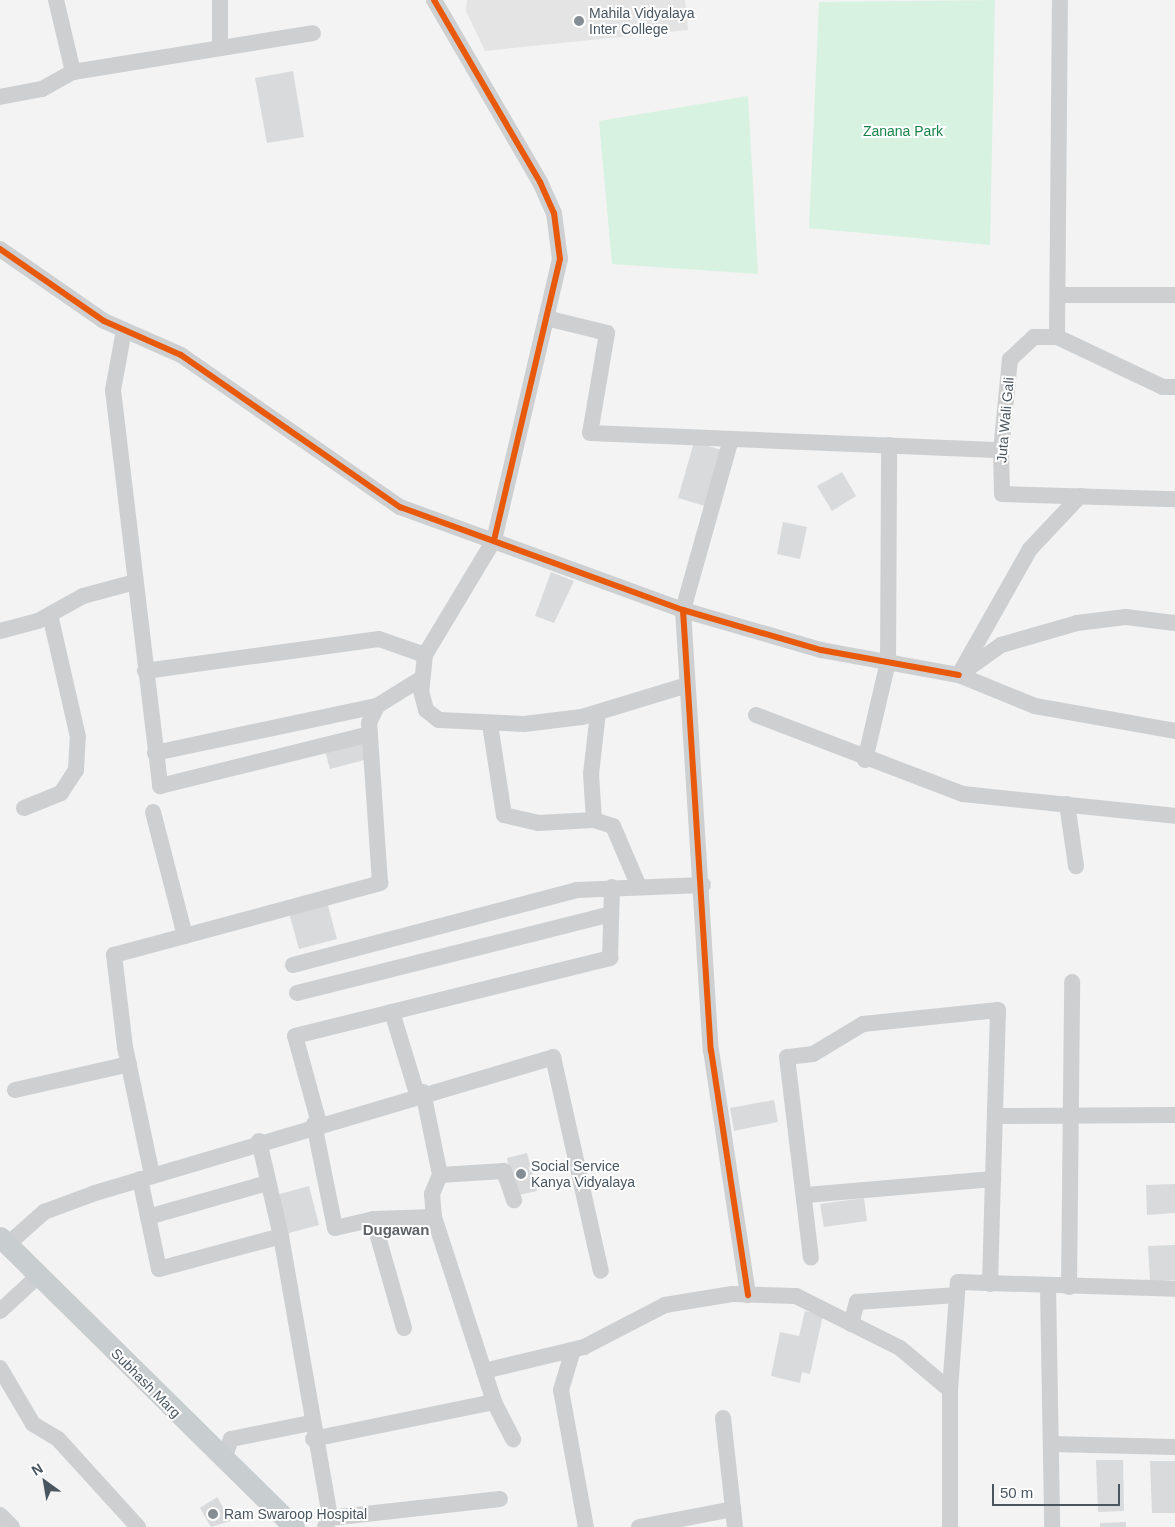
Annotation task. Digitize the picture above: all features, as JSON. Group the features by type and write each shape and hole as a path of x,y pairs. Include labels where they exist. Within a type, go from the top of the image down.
{"main road":[{"name":"Subhash Marg","path":"4,1241 294,1527"}],"street":[{"path":"56,0 73,72"},
{"path":"220,0 220,48"},
{"path":"434,0 554,213 560,259 494,540 424,655 422,678 426,710 439,720 490,724 598,713 688,685"},
{"path":"1057,337 1060,0"},
{"path":"0,97 42,89 73,72 313,32"},
{"path":"0,249 124,330 181,355 400,507 683,610 821,650 959,675 1035,706 1175,731"},
{"path":"1058,295 1175,295"},
{"path":"546,318 607,333 590,433 1000,450"},
{"path":"124,330 112,390 160,786 370,734"},
{"name":"Juta Wali Gali","path":"1175,388 1163,387 1057,337 1034,336 1010,359 1000,450 1002,494 1175,499"},
{"path":"731,438 683,610 703,885 711,1050 748,1295"},
{"path":"865,760 888,662 889,446"},
{"path":"959,675 1030,549 1080,496"},
{"path":"0,631 50,615 83,596 135,582"},
{"path":"24,808 61,792 76,770 78,737 50,615"},
{"path":"959,675 1001,646 1077,623 1126,617 1175,623"},
{"path":"145,671 379,639 424,655"},
{"path":"156,753 378,706 422,678"},
{"path":"281,1236 159,1268 148,1217 146,1176 114,955 380,883 369,723 378,706"},
{"path":"594,820 591,774 598,713"},
{"path":"756,715 865,760 962,794 1175,816"},
{"path":"490,724 504,815 538,823 594,820 613,826 639,887"},
{"path":"1067,804 1076,866"},
{"path":"153,812 185,936"},
{"path":"293,965 577,890 612,887 703,885"},
{"path":"434,1217 373,1219 335,1228 317,1124 295,1036 610,958 612,887"},
{"path":"297,993 611,914"},
{"path":"1069,1287 1072,982"},
{"path":"811,1258 806,1196 787,1057 813,1054 863,1024 998,1010 990,1284"},
{"path":"392,1012 420,1093 440,1175 432,1194 434,1217 494,1402 513,1439"},
{"path":"4,1241 44,1212 146,1176 420,1093 553,1057 602,1271"},
{"path":"15,1090 129,1064"},
{"path":"995,1116 1175,1115"},
{"path":"259,1141 267,1183 281,1236 327,1523 500,1499"},
{"path":"440,1175 504,1171 514,1200"},
{"path":"806,1196 993,1178"},
{"path":"148,1217 267,1183"},
{"path":"373,1219 404,1328"},
{"path":"0,1311 38,1276"},
{"path":"950,1527 950,1390 958,1282 1175,1289"},
{"path":"1048,1286 1052,1527"},
{"path":"484,1371 573,1350 665,1304 748,1295 796,1296 900,1348 950,1390"},
{"path":"851,1324 857,1302 957,1296"},
{"path":"573,1350 561,1390 586,1527"},
{"path":"0,1368 33,1424 58,1439 138,1527"},
{"path":"314,1440 494,1402"},
{"path":"723,1418 735,1527"},
{"path":"224,1460 231,1439 311,1423"},
{"path":"1051,1444 1175,1447"},
{"path":"639,1527 733,1509"},
{"path":"0,1515 12,1527"}],"shaded area":[{"name":"Mahila Vidyalaya Inter College","path":"467,0 685,0 688,30 485,51 466,11"}],"green space":[{"name":"Zanana Park","path":"995,0 990,245 809,228 819,2"},
{"path":"748,96 758,274 612,264 599,121"}],"building":[{"path":"293,71 304,137 267,143 255,78"},
{"path":"694,442 722,450 705,506 678,498"},
{"path":"842,472 856,496 832,511 817,486"},
{"path":"783,522 807,527 800,559 777,554"},
{"path":"551,572 574,581 554,623 535,616"},
{"path":"363,740 368,759 330,769 325,751"},
{"path":"327,902 337,939 299,949 289,913"},
{"path":"774,1100 778,1122 734,1131 730,1108"},
{"name":"Social Service Kanya Vidyalaya","path":"527,1153 537,1191 515,1196 507,1158"},
{"path":"1175,1184 1175,1213 1147,1215 1146,1185"},
{"path":"309,1186 319,1225 285,1234 276,1195"},
{"path":"864,1198 867,1221 824,1227 820,1204"},
{"path":"1175,1245 1175,1280 1150,1281 1148,1246"},
{"path":"805,1311 823,1315 810,1374 802,1372 800,1383 771,1376 780,1332 799,1336"},
{"path":"1096,1460 1123,1460 1124,1511 1098,1512"},
{"path":"1150,1461 1175,1461 1175,1513 1152,1513"},
{"path":"217,1497 231,1521 211,1527 200,1508"},
{"path":"1126,1522 1126,1527 1100,1527 1100,1523"}],"cycle path":[{"path":"434,0 540,182 554,213 560,259 494,540"},
{"path":"0,249 104,321 181,355 400,507 683,610 821,650 959,675"},
{"path":"683,610 711,1050 748,1295"}],"place":[{"name":"Mahila Vidyalaya Inter College","path":"579,21"},
{"name":"Social Service Kanya Vidyalaya","path":"521,1174"},
{"name":"Ram Swaroop Hospital","path":"213,1514"}],"district":[{"name":"Dugawan","path":"396,1230"}]}
